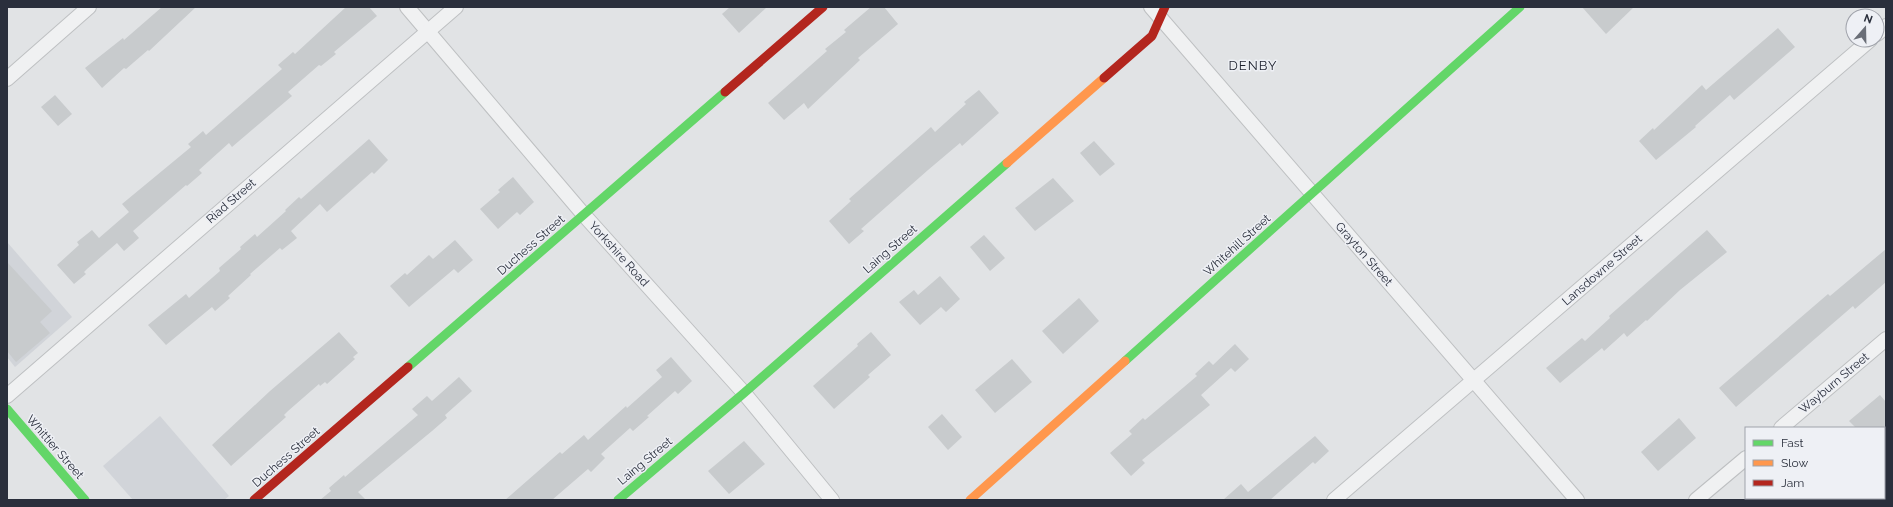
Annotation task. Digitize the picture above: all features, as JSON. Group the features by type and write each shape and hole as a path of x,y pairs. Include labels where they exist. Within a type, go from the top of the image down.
{"street":[{"path":"7,79 89,7"},
{"name":"Yorkshire Road","path":"407,7 584,215 744,393 832,500"},
{"name":"Riad Street","path":"7,396 456,7"},
{"name":"Duchess Street","path":"254,500 823,7"},
{"name":"Grayton Street","path":"1151,7 1163,12 1312,194 1578,500"},
{"name":"Whitehill Street","path":"970,500 1520,7"},
{"name":"Laing Street","path":"618,500 744,393 1152,36 1163,12"},
{"name":"Lansdowne Street","path":"1334,500 1861,48"},
{"name":"Wayburn Street","path":"1782,427 1886,339"},
{"name":"Whittier Street","path":"7,409 85,500"},
{"path":"1696,500 1745,459"}],"shaded area":[{"path":"7,242 72,317 15,367 7,357"},
{"path":"160,416 229,496 224,500 133,500 103,466"}],"building":[{"path":"162,7 196,7 149,51 148,50 126,69 124,68 102,88 85,68 123,38 124,40"},
{"path":"346,7 369,7 377,16 334,52 336,54 321,66 319,65 288,92 292,96 232,147 229,143 199,170 202,173 133,231 139,238 124,251 117,243 87,269 84,272 86,274 74,284 57,265 79,245 77,242 92,230 99,238 129,212 122,204 191,147 188,144 203,131 206,135 282,69 278,65 293,52 295,54"},
{"path":"730,7 767,7 739,33 722,14"},
{"path":"871,7 884,7 898,24 858,58 860,60 808,109 804,103 784,120 768,103 827,51 825,49 846,32 844,30"},
{"path":"1582,7 1634,7 1606,34"},
{"path":"1778,28 1795,47 1734,100 1730,95 1695,126 1696,127 1656,160 1639,141 1653,128 1654,130 1702,85 1706,90"},
{"path":"979,90 999,113 962,146 960,143 928,170 861,229 864,231 849,244 829,221 851,201 849,199 931,127 935,132 966,104 964,102"},
{"path":"55,95 72,114 58,126 41,107"},
{"path":"369,139 388,160 374,174 372,172 327,212 320,204 291,231 297,238 282,250 280,248 250,274 251,275 228,296 230,298 215,311 212,307 166,345 148,325 186,294 189,298 220,271 219,268 241,249 240,247 255,234 257,237 299,197 301,199"},
{"path":"1094,141 1115,164 1100,176 1080,153"},
{"path":"513,177 534,202 520,215 517,212 498,229 480,209 500,192 498,190"},
{"path":"1053,178 1074,201 1035,231 1015,208"},
{"path":"1707,230 1727,252 1680,290 1647,321 1646,320 1627,337 1624,333 1604,351 1602,348 1560,383 1546,368 1582,338 1585,341 1610,318 1609,316"},
{"path":"984,235 1005,258 990,271 970,247"},
{"path":"455,240 473,260 458,273 454,269 409,307 390,286 405,273 407,275 429,255 433,259"},
{"path":"1886,249 1886,282 1855,309 1853,306 1736,407 1719,388 1828,294 1830,296"},
{"path":"7,262 52,311 40,322 50,333 16,362 7,351"},
{"path":"940,276 960,299 946,312 941,307 920,325 899,302 914,290 918,295"},
{"path":"1079,298 1099,321 1063,354 1042,331"},
{"path":"339,332 358,353 353,357 355,359 327,384 325,382 320,386 319,384 284,415 286,417 231,466 212,445 270,391"},
{"path":"871,332 891,355 868,375 870,377 834,409 813,386 858,346 857,344"},
{"path":"1235,344 1249,359 1235,372 1231,368 1201,395 1210,405 1142,460 1145,463 1131,476 1110,453 1132,434 1129,431 1143,418 1145,420 1197,376 1195,374 1209,361 1213,365"},
{"path":"671,357 692,381 678,394 675,391 647,416 649,417 633,431 630,428 601,454 605,458 591,472 588,469 552,500 505,500 560,452 562,454 584,435 588,440 626,406 627,408 662,377 656,370"},
{"path":"1012,359 1032,382 995,413 975,390"},
{"path":"459,377 472,391 445,415 447,418 358,492 366,500 320,500 331,491 329,488 344,475 345,477 418,415 412,409 427,396 432,401"},
{"path":"1880,395 1886,402 1886,428 1855,427 1849,421"},
{"path":"942,414 962,437 948,450 928,427"},
{"path":"1679,418 1696,438 1658,471 1641,452"},
{"path":"1315,436 1329,451 1315,464 1313,462 1270,500 1223,500 1241,484 1248,492"},
{"path":"744,441 765,464 729,494 708,471"}],"traffic: fast":[{"path":"1125,361 1520,7"},
{"path":"408,367 725,92"},
{"path":"618,500 744,393 1007,163"},
{"path":"7,409 85,500"}],"traffic: slow":[{"path":"1007,163 1104,78"},
{"path":"970,500 1125,361"}],"traffic: jam":[{"path":"725,92 823,7"},
{"path":"1104,78 1152,36 1165,7"},
{"path":"254,500 408,367"}],"district":[{"name":"DENBY","path":"1253,65"}]}
